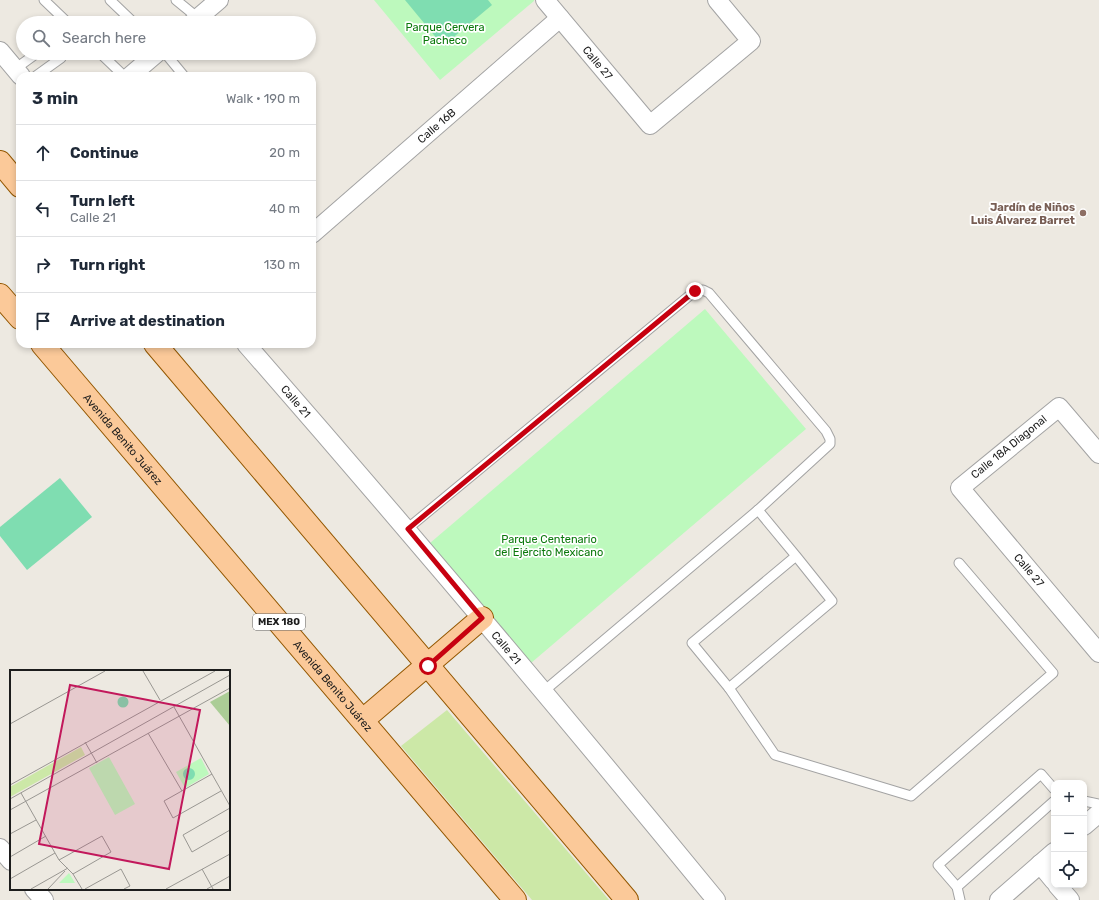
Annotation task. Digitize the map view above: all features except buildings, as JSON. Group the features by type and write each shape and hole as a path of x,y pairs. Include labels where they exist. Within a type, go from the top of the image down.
{"main road":[{"path":"0,295 16,313"},
{"name":"Avenida Benito Juárez","path":"45,348 515,900"},
{"path":"158,348 627,900"},
{"path":"362,720 428,666 482,618"}],"street":[{"path":"201,16 219,0"},
{"name":"Calle 27","path":"545,0 650,125 751,41 717,0"},
{"name":"Calle 16B","path":"316,231 560,18"},
{"path":"0,51 18,72"},
{"path":"135,72 149,60"},
{"name":"Calle 21","path":"250,348 408,529 716,900"},
{"name":"Calle 18A Diagonal","path":"960,488 1059,407 1099,454"},
{"name":"Calle 27","path":"960,488 1099,653"},
{"path":"1087,823 1099,813"},
{"path":"0,848 10,860"},
{"path":"999,900 1051,855"},
{"path":"1040,864 1051,877"},
{"path":"1060,888 1070,900"},
{"path":"35,890 44,900"}],"lane":[{"path":"44,0 61,16"},
{"path":"110,0 127,16"},
{"path":"176,0 190,16"},
{"path":"18,72 30,60"},
{"path":"42,72 58,60"},
{"path":"107,60 120,72"},
{"path":"170,60 178,72"},
{"path":"408,529 695,291 703,290 709,292 826,431 830,439 830,444 758,510 544,691"},
{"path":"729,688 832,601 758,510"},
{"path":"796,556 692,643 729,688 775,755 911,796 1053,673 959,563"},
{"path":"960,900 957,887 938,865 1040,774 1051,786"},
{"path":"1087,802 1099,804"},
{"path":"957,887 1051,804"}],"green space":[{"name":"Parque Cervera Pacheco","path":"374,0 534,0 534,1 440,80"},
{"path":"405,0 488,0 492,5 443,46"},
{"name":"Parque Centenario del Ejército Mexicano","path":"705,309 806,429 531,663 430,543"},
{"path":"60,478 92,517 27,570 0,536 0,527"},
{"path":"447,710 609,900 532,900 401,746"}],"place":[{"name":"Jardín de Niños Luis Álvarez Barret","path":"1083,213"}],"route":[{"path":"428,666 482,618 408,529 695,291"}]}
